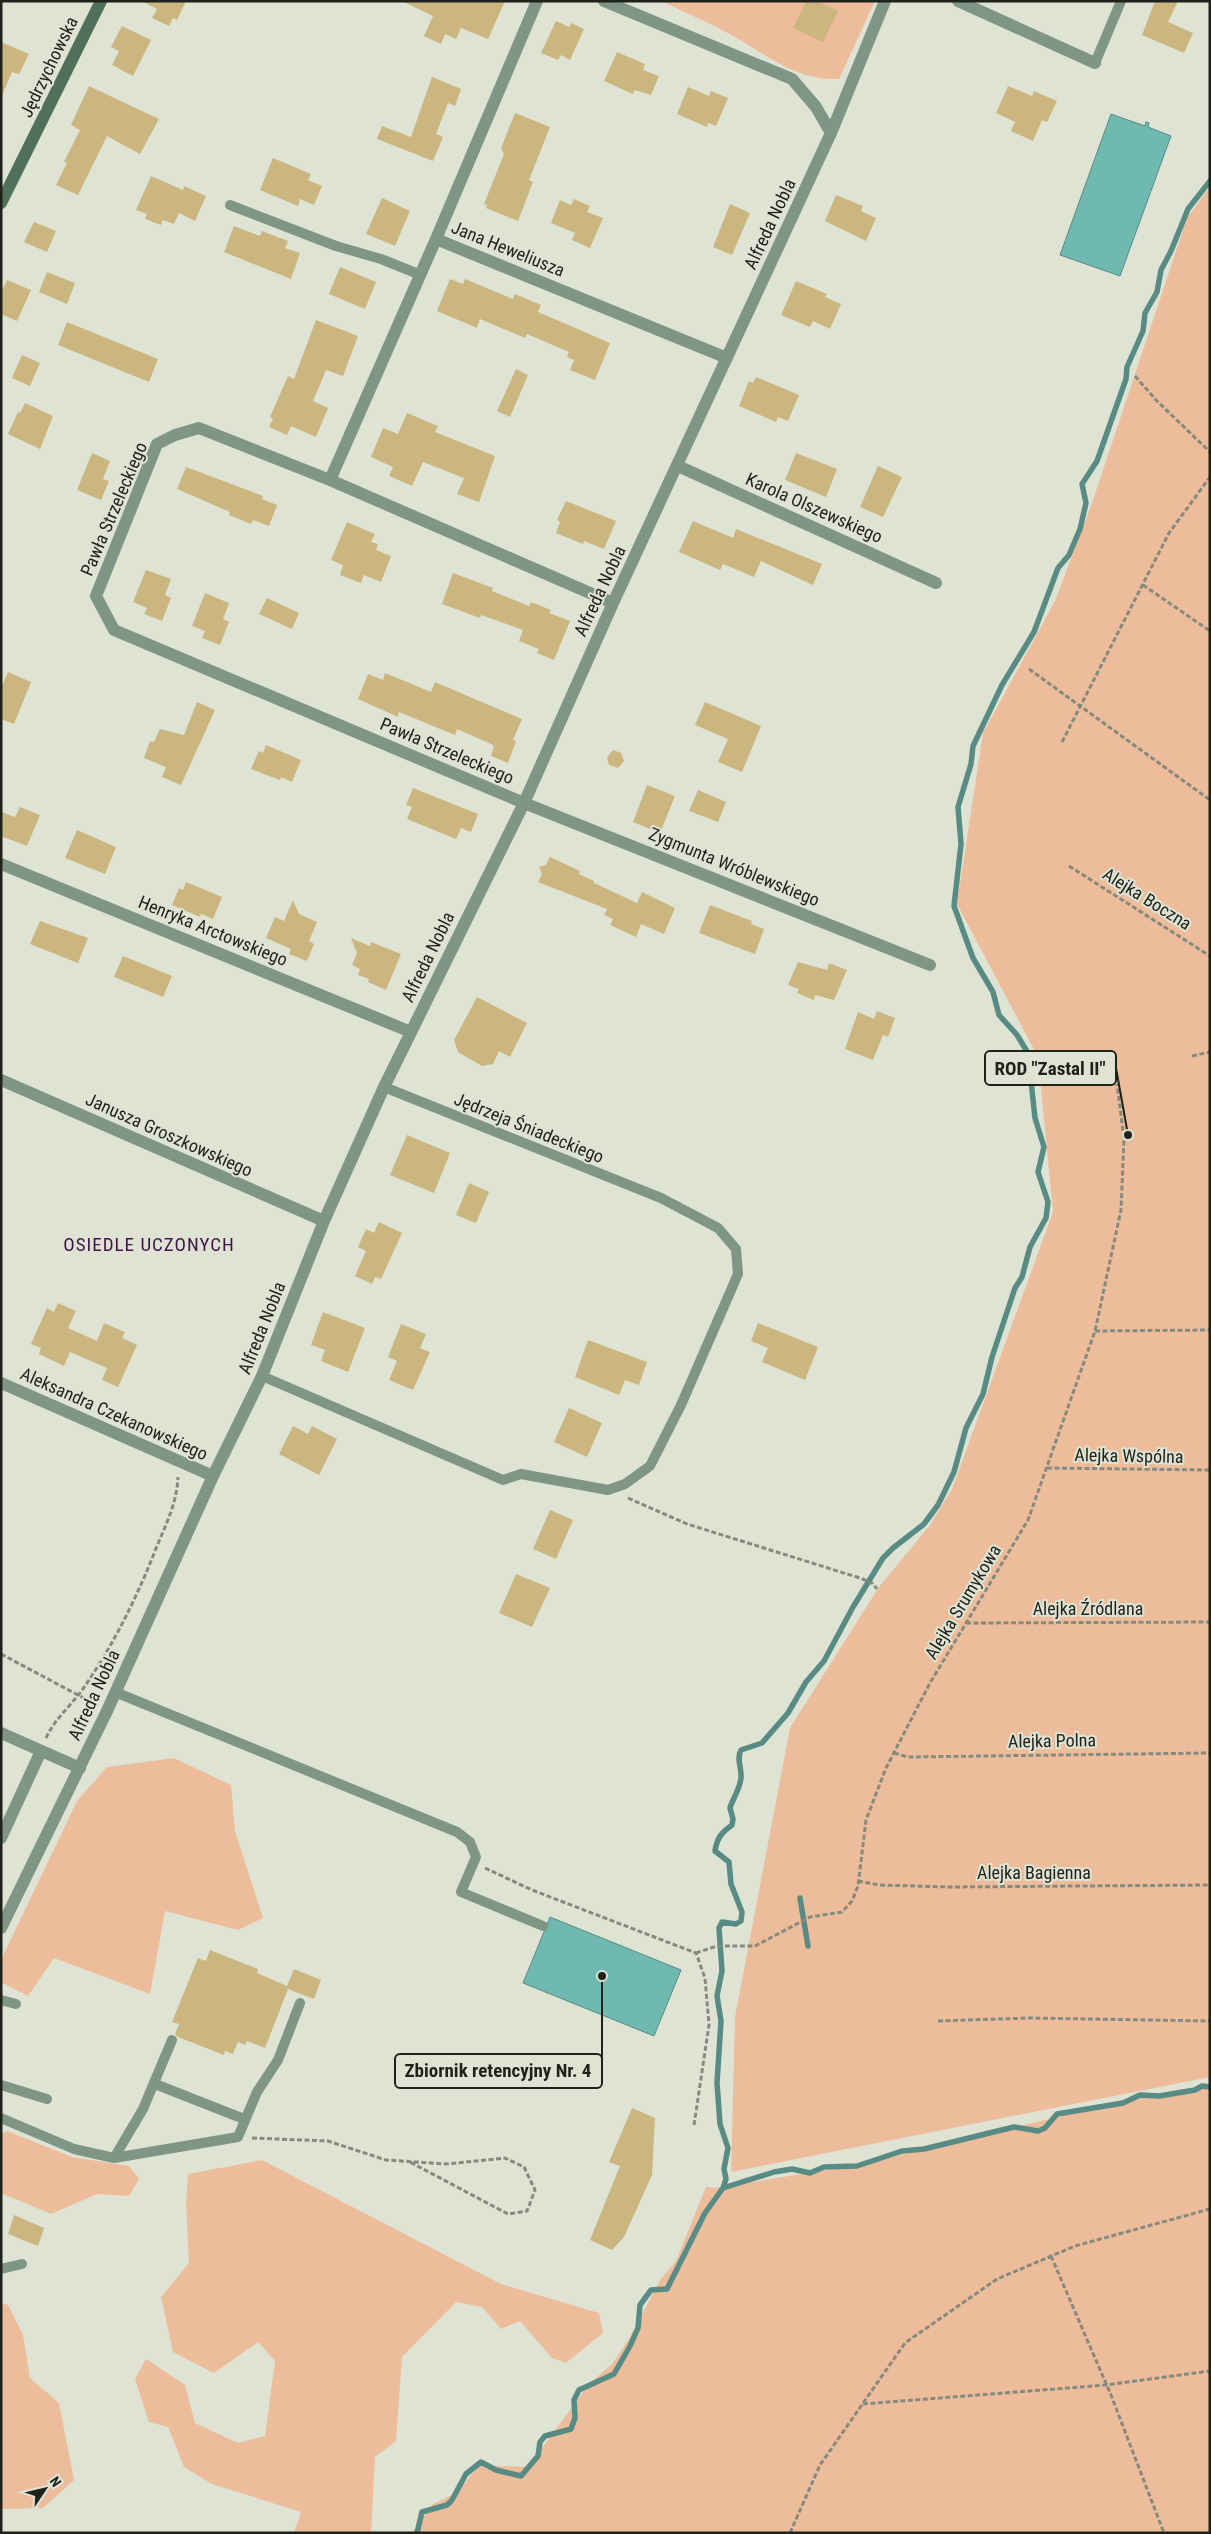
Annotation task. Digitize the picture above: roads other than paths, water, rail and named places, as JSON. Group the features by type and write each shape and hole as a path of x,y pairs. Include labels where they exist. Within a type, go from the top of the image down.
{"main road":[{"name":"Jędrzychowska","path":"1,203 101,1"}],"street":[{"path":"436,239 537,1"},
{"path":"604,1 792,79 816,107 831,133"},
{"name":"Alfreda Nobla","path":"1,1928 107,1711 214,1476 262,1376 324,1221 384,1087 524,803 613,604 831,133 885,1"},
{"path":"958,1 1094,63"},
{"name":"Jana Heweliusza","path":"330,480 436,239 727,358"},
{"name":"Pawła Strzeleckiego","path":"524,803 114,630 96,596 157,444 176,435 199,428 330,480 613,604"},
{"name":"Karola Olszewskiego","path":"678,466 936,583"},
{"name":"Zygmunta Wróblewskiego","path":"524,803 930,965"},
{"name":"Henryka Arctowskiego","path":"1,864 411,1032"},
{"name":"Janusza Groszkowskiego","path":"1,1080 324,1221"},
{"name":"Aleksandra Czekanowskiego","path":"1,1383 214,1476"},
{"path":"1,1733 80,1768"},
{"path":"1,1838 41,1751"}],"lane":[{"path":"1094,63 1122,1"},
{"path":"230,205 336,246 381,259 420,275"},
{"name":"Jędrzeja Śniadeckiego","path":"262,1376 503,1480 521,1474 608,1490 625,1484 650,1466 681,1405 738,1274 736,1249 718,1228 661,1198 384,1087"},
{"path":"115,1692 457,1832 470,1842 476,1856 461,1892 543,1926"},
{"path":"1,2000 16,2004"},
{"path":"1,2118 74,2149 114,2158 238,2137 257,2092 278,2060 300,2003"},
{"path":"114,2158 144,2109 172,2040"},
{"path":"155,2084 244,2119"},
{"path":"1,2086 47,2099"},
{"path":"1,2269 22,2264"}],"water":[{"path":"1111,114 1145,126 1146,122 1149,123 1148,127 1171,136 1120,276 1060,255"},
{"path":"550,1917 681,1970 654,2036 523,1983"}],"waterway":[{"path":"417,2533 422,2512 447,2505 452,2500 466,2474 481,2462 496,2470 521,2476 538,2456 540,2442 545,2436 571,2429 575,2418 574,2400 579,2390 614,2374 638,2328 640,2305 651,2290 667,2289 705,2213 723,2188 726,2179 724,2169 728,2148 720,2124 717,2083 721,2021 717,1996 722,1971 719,1928 722,1922 736,1924 741,1921 742,1912 731,1884 729,1862 715,1851 720,1836 732,1825 733,1819 730,1808 741,1778 740,1753 741,1750 762,1743 788,1713 806,1682 824,1661 853,1607 883,1558 924,1524 938,1505 954,1472 966,1428 983,1394 992,1357 1015,1288 1022,1277 1030,1247 1046,1218 1048,1202 1038,1172 1044,1147 1035,1118 1028,1053 1017,1035 999,1015 993,992 973,958 954,906 961,844 958,807 971,764 973,746 1002,685 1034,632 1058,568 1069,555 1080,529 1086,503 1082,484 1097,461 1126,379 1127,367 1143,331 1145,313 1157,292 1161,270 1188,209 1210,181"},
{"path":"800,1898 808,1946"},
{"path":"723,2188 774,2172 792,2169 810,2173 824,2167 857,2166 902,2151 924,2149 1014,2127 1038,2131 1045,2128 1057,2114 1123,2103 1140,2095 1159,2096 1195,2090 1202,2086 1210,2087"}],"place":[{"name":"ROD \"Zastal II\"","path":"1128,1135"},
{"name":"Zbiornik retencyjny Nr. 4","path":"602,1976"}],"district":[{"name":"OSIEDLE UCZONYCH","path":"149,1244"}]}
